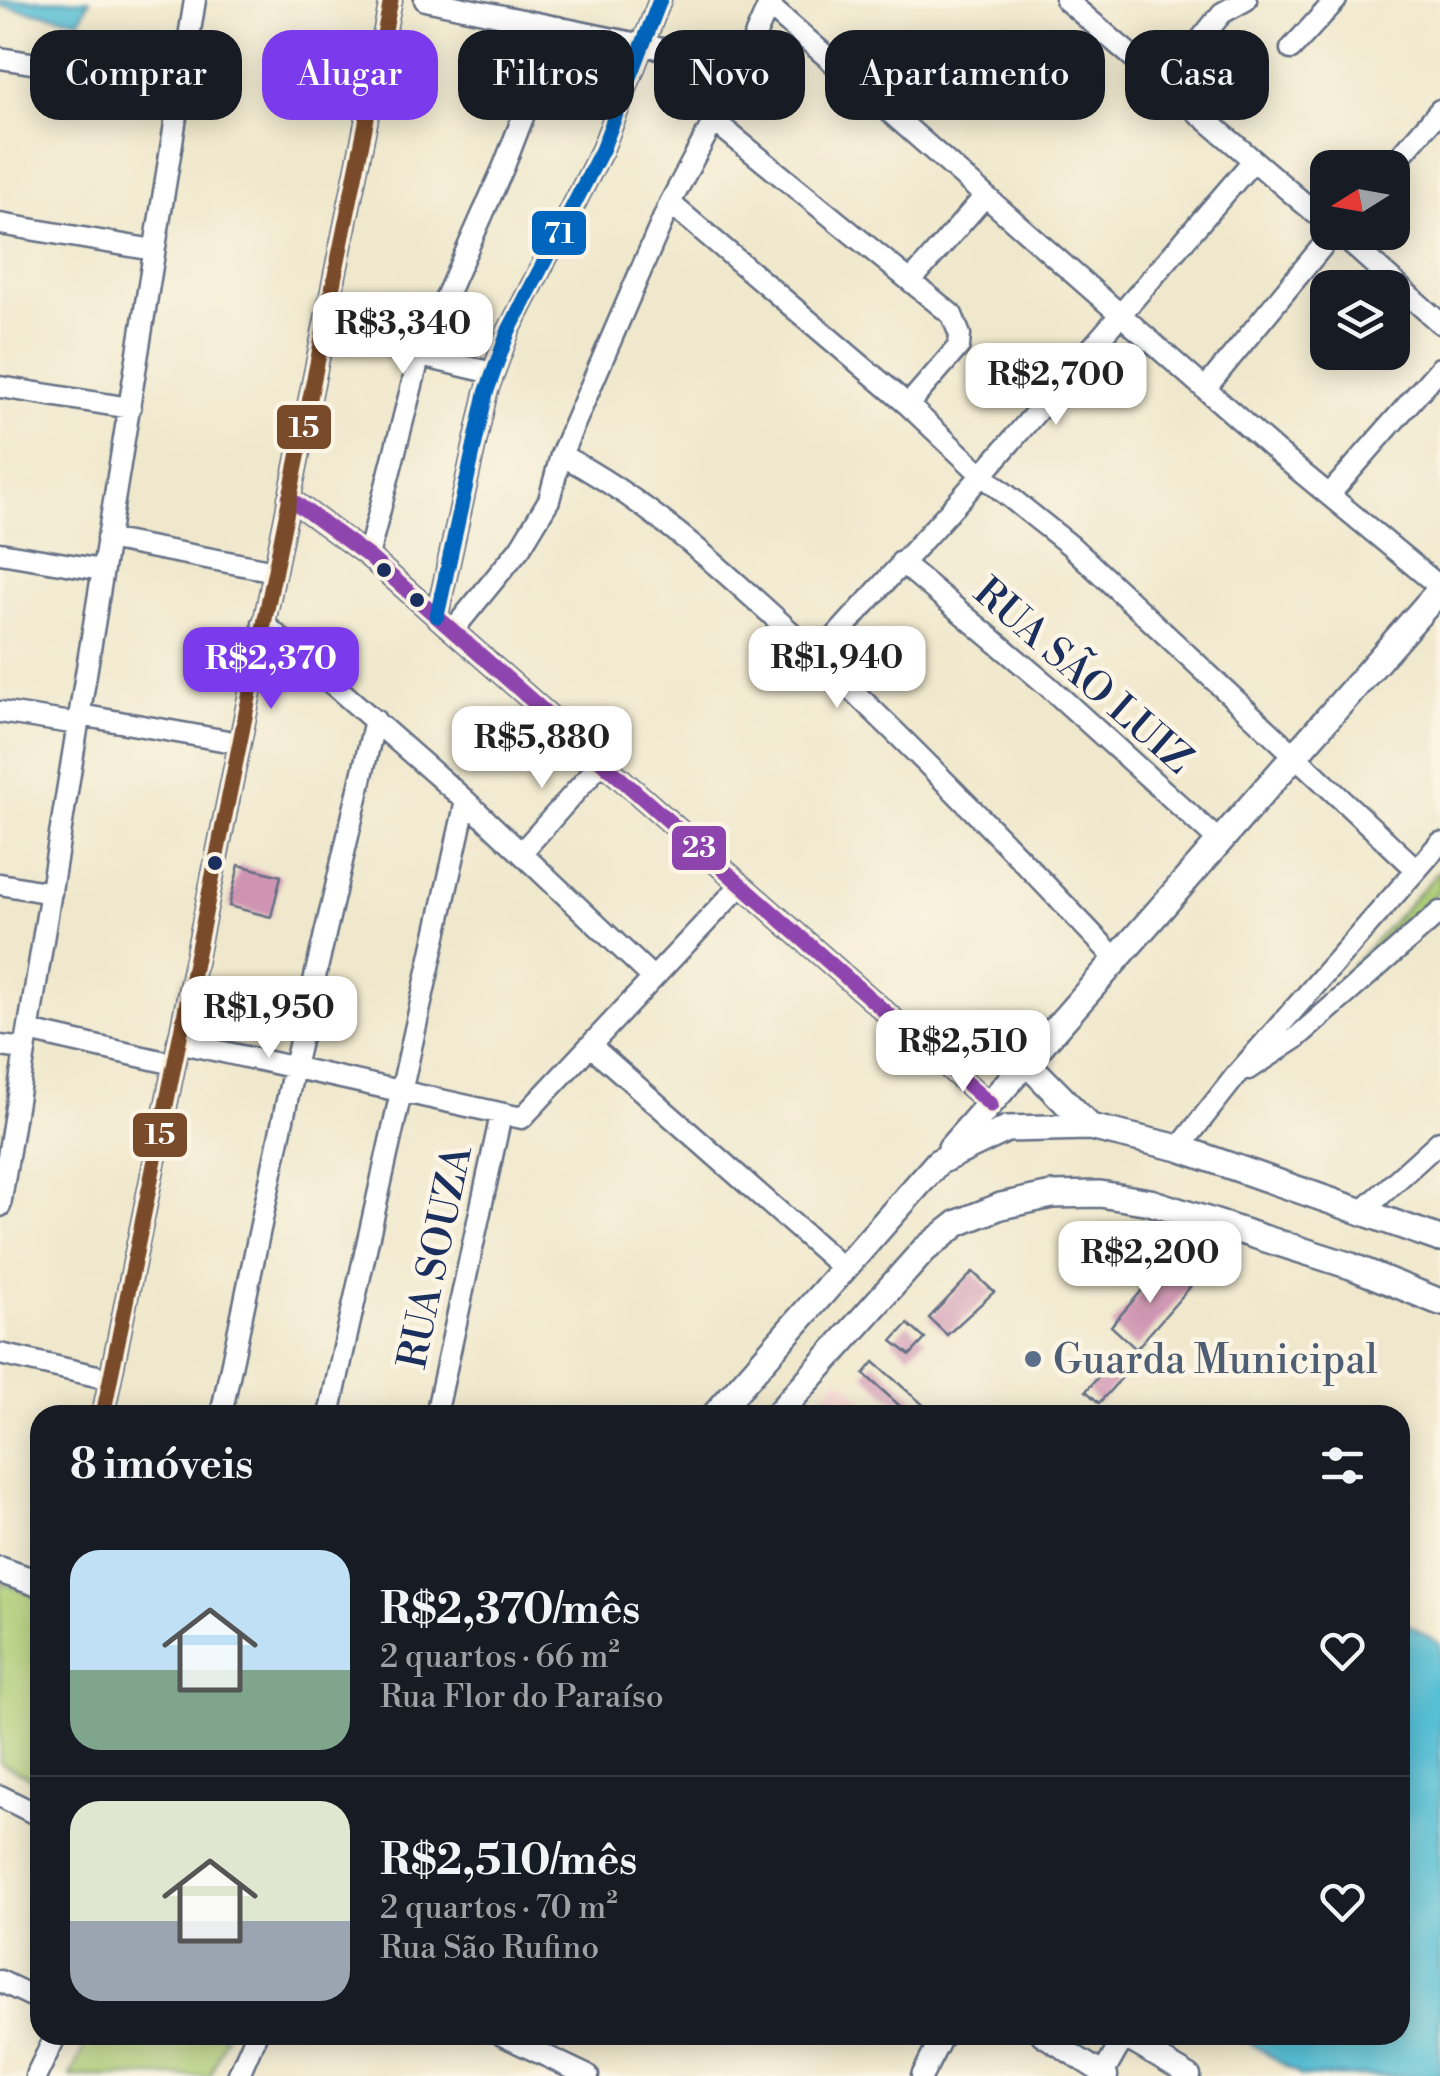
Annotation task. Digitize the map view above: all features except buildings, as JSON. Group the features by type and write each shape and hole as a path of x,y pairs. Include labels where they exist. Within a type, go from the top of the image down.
{"main road":[{"path":"724,1405 992,1105 1440,588"},
{"path":"1027,1064 1090,1127"},
{"path":"938,1162 1007,1129 1090,1127 1179,1148 1440,1239"},
{"path":"786,1405 924,1250 958,1224 1001,1206 1052,1195 1100,1194 1150,1202 1350,1266 1440,1302"},
{"path":"0,1570 30,1580"}],"street":[{"path":"189,30 194,0"},
{"path":"105,1405 392,0"},
{"path":"426,0 654,47"},
{"path":"445,623 493,373 509,330 602,150 660,0"},
{"path":"1208,30 1222,13 1246,0"},
{"path":"1292,50 1336,0"},
{"path":"758,30 770,3 1119,314 1440,588"},
{"path":"1080,4 1125,48"},
{"path":"368,556 420,355 504,166 558,27"},
{"path":"0,58 30,63"},
{"path":"1406,150 1440,110"},
{"path":"0,1206 174,120"},
{"path":"1203,120 1310,209"},
{"path":"445,623 538,522 549,500 561,454 670,203 714,121 952,315 960,335 959,346 908,404"},
{"path":"817,657 982,475 1252,162"},
{"path":"911,281 985,196"},
{"path":"670,203 908,404 982,475 1071,546 1416,869"},
{"path":"0,224 154,250"},
{"path":"1205,388 1321,250"},
{"path":"1357,250 1440,323"},
{"path":"323,333 493,373"},
{"path":"1328,494 1440,368"},
{"path":"0,387 130,408"},
{"path":"561,454 614,482 654,512 817,657 955,790 1116,959"},
{"path":"290,498 368,556 992,1105"},
{"path":"107,539 276,571"},
{"path":"0,553 102,570"},
{"name":"RUA SÃO LUIZ","path":"901,562 1048,686 1220,842"},
{"path":"263,623 466,801 652,976"},
{"path":"0,712 239,742"},
{"path":"224,1405 294,1067 374,720"},
{"path":"521,852 601,763"},
{"path":"331,1405 466,801"},
{"path":"1179,1148 1238,1073 1440,843"},
{"path":"0,884 51,893"},
{"path":"178,1042 509,1116 532,1112 652,976 740,887"},
{"path":"1238,1073 1254,1068 1295,1039 1440,912"},
{"path":"0,1046 27,1040 174,1064"},
{"path":"591,1046 845,1270"},
{"name":"RUA SOUZA","path":"438,1405 509,1116"},
{"path":"1364,1210 1440,1141"},
{"path":"0,1354 110,1379"},
{"path":"0,1796 30,1811"},
{"path":"0,1980 30,1995"},
{"path":"36,2076 51,2045"},
{"path":"238,2076 252,2045"},
{"path":"523,2045 588,2076"},
{"path":"922,2076 938,2045"},
{"path":"1056,2045 1095,2072 1115,2045"},
{"path":"1137,2045 1190,2076"}],"shaded area":[{"path":"839,1378 870,1405 816,1405"}],"green space":[{"path":"1440,870 1440,890 1337,982"},
{"path":"0,1582 30,1593 30,1777 0,1763"},
{"path":"85,2045 222,2045 210,2076 70,2076"}],"water":[{"path":"0,0 90,0 80,20 0,6"},
{"path":"1410,1626 1440,1644 1440,2076 1301,2076 1253,2045 1410,2045"}],"transit line":[{"name":"15","path":"105,1405 391,0"},
{"name":"71","path":"437,616 486,393 509,330 602,150 660,0"},
{"name":"23","path":"289,498 368,556 991,1105"}],"place":[{"name":"Guarda Municipal","path":"1033,1359"}]}
